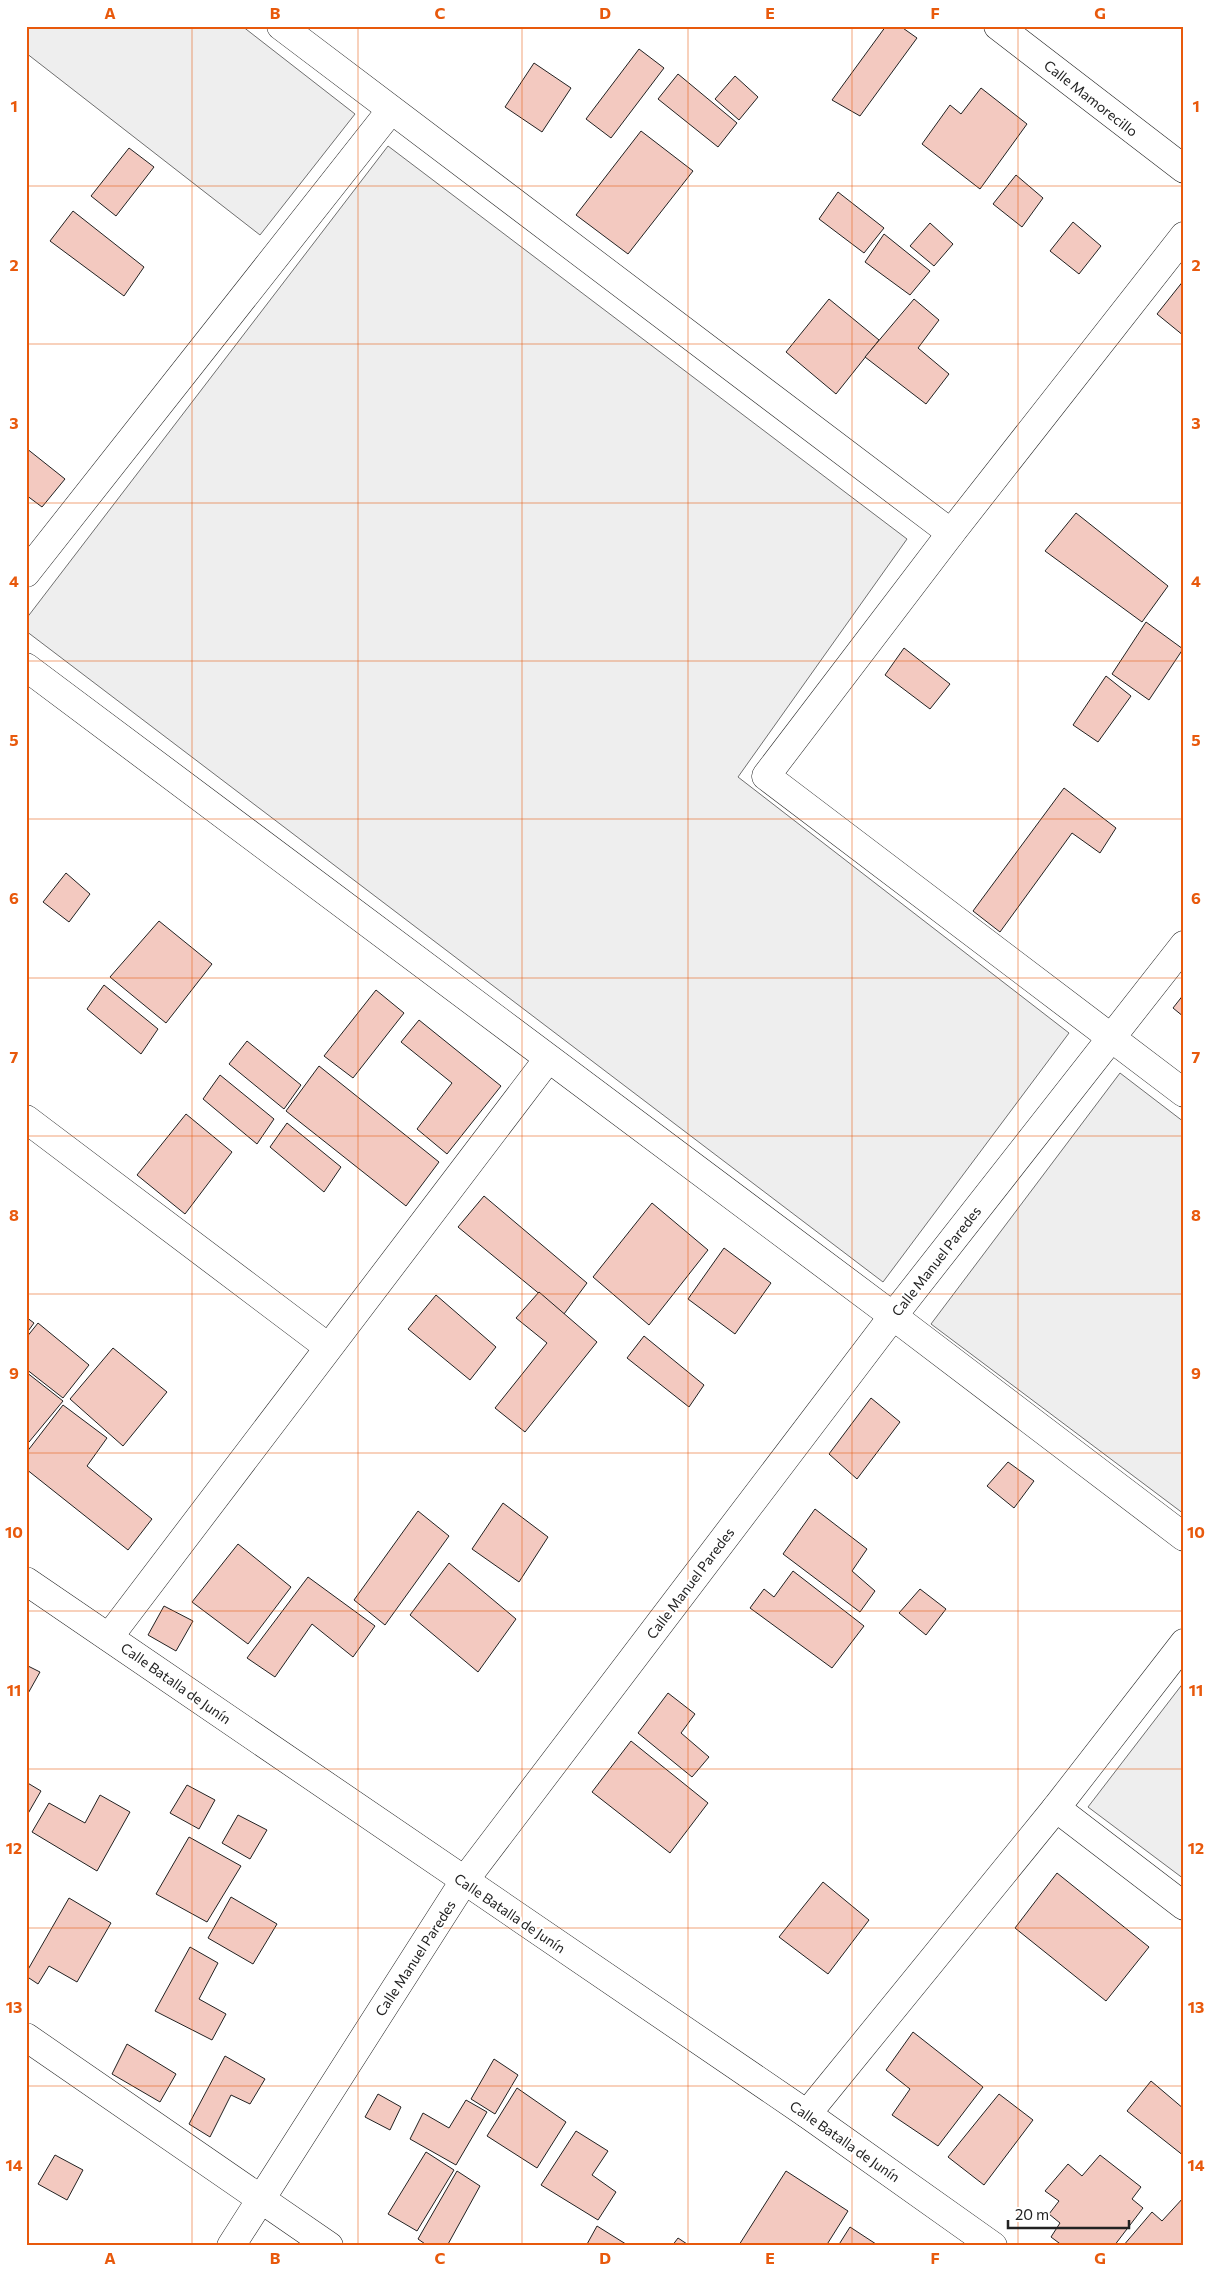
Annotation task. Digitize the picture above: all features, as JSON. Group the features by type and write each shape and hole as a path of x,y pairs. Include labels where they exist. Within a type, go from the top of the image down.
{"street":[{"path":"281,26 950,533"},
{"name":"Calle Mamorecillo","path":"998,26 1184,169"},
{"path":"26,573 391,110"},
{"path":"1184,236 950,533 766,776 1184,1093"},
{"path":"26,667 1184,1537"},
{"name":"Calle Manuel Paredes","path":"231,2246 464,1881 892,1316 1184,945"},
{"path":"109,1637 548,1059"},
{"path":"26,1119 328,1347"},
{"name":"Calle Batalla de Junín","path":"26,1581 807,2114 993,2246"},
{"path":"807,2114 1056,1808 1184,1643"},
{"path":"1056,1808 1184,1906"},
{"path":"26,2037 329,2246"}],"shaded area":[{"path":"26,26 242,26 355,114 260,235 26,53"},
{"path":"388,146 907,539 738,777 1069,1033 883,1282 26,631 26,619"},
{"path":"1120,1073 1184,1122 1184,1514 931,1324"},
{"path":"1184,1682 1184,1879 1088,1807"}],"building":[{"path":"886,26 900,26 917,38 860,116 832,100"},
{"path":"639,49 664,68 611,138 586,119"},
{"path":"534,63 571,88 542,132 505,107"},
{"path":"678,74 737,123 718,147 658,99"},
{"path":"735,76 758,97 739,120 715,99"},
{"path":"981,88 1027,124 980,189 922,144 950,105 961,114"},
{"path":"641,131 693,171 628,254 576,215"},
{"path":"129,148 154,167 116,216 91,196"},
{"path":"1016,175 1043,198 1022,227 993,204"},
{"path":"838,192 884,228 864,253 819,219"},
{"path":"73,211 144,267 124,296 50,241"},
{"path":"1073,222 1101,246 1079,274 1050,251"},
{"path":"930,223 953,244 934,266 910,246"},
{"path":"884,234 930,271 910,295 865,262"},
{"path":"1184,280 1184,336 1157,314"},
{"path":"829,299 879,340 836,394 786,352"},
{"path":"914,299 939,320 918,348 949,374 926,404 865,357"},
{"path":"26,448 65,479 42,507 26,495"},
{"path":"1076,513 1168,586 1142,622 1045,551"},
{"path":"1146,622 1183,649 1149,700 1112,674"},
{"path":"904,648 950,684 930,709 885,675"},
{"path":"1106,676 1131,696 1098,742 1073,725"},
{"path":"1064,788 1116,828 1100,853 1072,833 1000,932 973,911"},
{"path":"66,873 90,894 69,922 43,902"},
{"path":"159,921 212,964 166,1023 110,977"},
{"path":"104,985 158,1029 141,1054 87,1009"},
{"path":"376,990 404,1013 353,1078 324,1056"},
{"path":"1184,994 1184,1017 1173,1008"},
{"path":"419,1020 501,1086 447,1154 417,1129 452,1083 401,1042"},
{"path":"247,1041 301,1085 284,1109 229,1064"},
{"path":"319,1066 439,1162 406,1206 286,1111"},
{"path":"220,1075 274,1119 257,1144 203,1099"},
{"path":"186,1114 232,1152 185,1214 137,1175"},
{"path":"287,1123 341,1167 324,1192 270,1147"},
{"path":"484,1196 587,1283 564,1314 458,1227"},
{"path":"652,1203 708,1250 649,1325 593,1277"},
{"path":"724,1248 771,1283 735,1334 688,1299"},
{"path":"539,1292 597,1342 525,1432 495,1408 547,1343 516,1318"},
{"path":"436,1295 496,1347 470,1380 408,1329"},
{"path":"26,1317 34,1323 26,1334"},
{"path":"38,1323 89,1365 63,1398 26,1369 26,1338"},
{"path":"644,1336 704,1385 689,1407 627,1358"},
{"path":"113,1348 167,1392 123,1446 70,1399"},
{"path":"26,1372 63,1401 29,1442 26,1440"},
{"path":"871,1398 900,1422 857,1479 829,1454"},
{"path":"63,1405 107,1438 87,1466 152,1519 128,1550 26,1469 26,1453"},
{"path":"1008,1462 1034,1481 1014,1508 987,1486"},
{"path":"503,1503 548,1537 519,1582 472,1549"},
{"path":"815,1509 867,1549 852,1571 875,1591 860,1612 783,1554"},
{"path":"418,1511 449,1536 385,1625 354,1600"},
{"path":"238,1544 291,1587 248,1644 192,1602"},
{"path":"449,1563 516,1619 478,1672 410,1615"},
{"path":"793,1571 864,1626 832,1668 750,1608 764,1589 774,1597"},
{"path":"308,1577 375,1626 353,1657 312,1624 275,1677 247,1658"},
{"path":"920,1589 946,1609 926,1635 899,1613"},
{"path":"164,1606 193,1621 176,1651 148,1635"},
{"path":"26,1665 40,1672 26,1697"},
{"path":"668,1693 695,1714 681,1733 709,1757 692,1777 638,1733"},
{"path":"631,1741 708,1803 670,1853 592,1792"},
{"path":"26,1782 41,1791 26,1817"},
{"path":"187,1785 215,1800 199,1829 170,1813"},
{"path":"100,1795 130,1812 97,1871 32,1832 49,1803 85,1823"},
{"path":"238,1815 267,1830 250,1859 222,1843"},
{"path":"189,1837 241,1866 207,1922 156,1894"},
{"path":"1057,1873 1149,1947 1106,2001 1015,1928"},
{"path":"823,1882 869,1920 828,1974 779,1937"},
{"path":"231,1897 277,1924 253,1964 208,1938"},
{"path":"69,1898 111,1923 77,1982 49,1966 38,1984 26,1976 26,1973"},
{"path":"190,1947 218,1963 199,1999 226,2014 212,2040 155,2011"},
{"path":"913,2032 983,2087 938,2146 892,2115 910,2089 886,2070"},
{"path":"127,2044 176,2074 160,2102 112,2074"},
{"path":"225,2056 265,2079 250,2104 231,2095 210,2137 189,2124"},
{"path":"494,2059 518,2075 495,2114 471,2099"},
{"path":"1151,2081 1184,2109 1184,2156 1127,2111"},
{"path":"517,2088 566,2122 537,2168 487,2136"},
{"path":"378,2094 401,2107 390,2130 365,2117"},
{"path":"999,2094 1033,2120 984,2185 948,2157"},
{"path":"466,2100 487,2112 456,2165 410,2139 423,2113 449,2128"},
{"path":"576,2131 608,2151 592,2175 616,2192 598,2220 541,2185"},
{"path":"426,2152 454,2170 417,2231 388,2214"},
{"path":"55,2155 83,2170 67,2200 38,2184"},
{"path":"1100,2155 1141,2187 1132,2199 1143,2208 1114,2246 1063,2246 1051,2237 1060,2223 1049,2214 1059,2201 1045,2191 1068,2164 1082,2176"},
{"path":"457,2171 480,2186 447,2246 428,2246 418,2239"},
{"path":"786,2171 848,2211 826,2246 739,2245"},
{"path":"1184,2197 1184,2246 1123,2246 1152,2212 1162,2221"},
{"path":"597,2226 629,2246 586,2246"},
{"path":"850,2227 879,2246 838,2246"},
{"path":"678,2238 690,2246 672,2246"}]}
